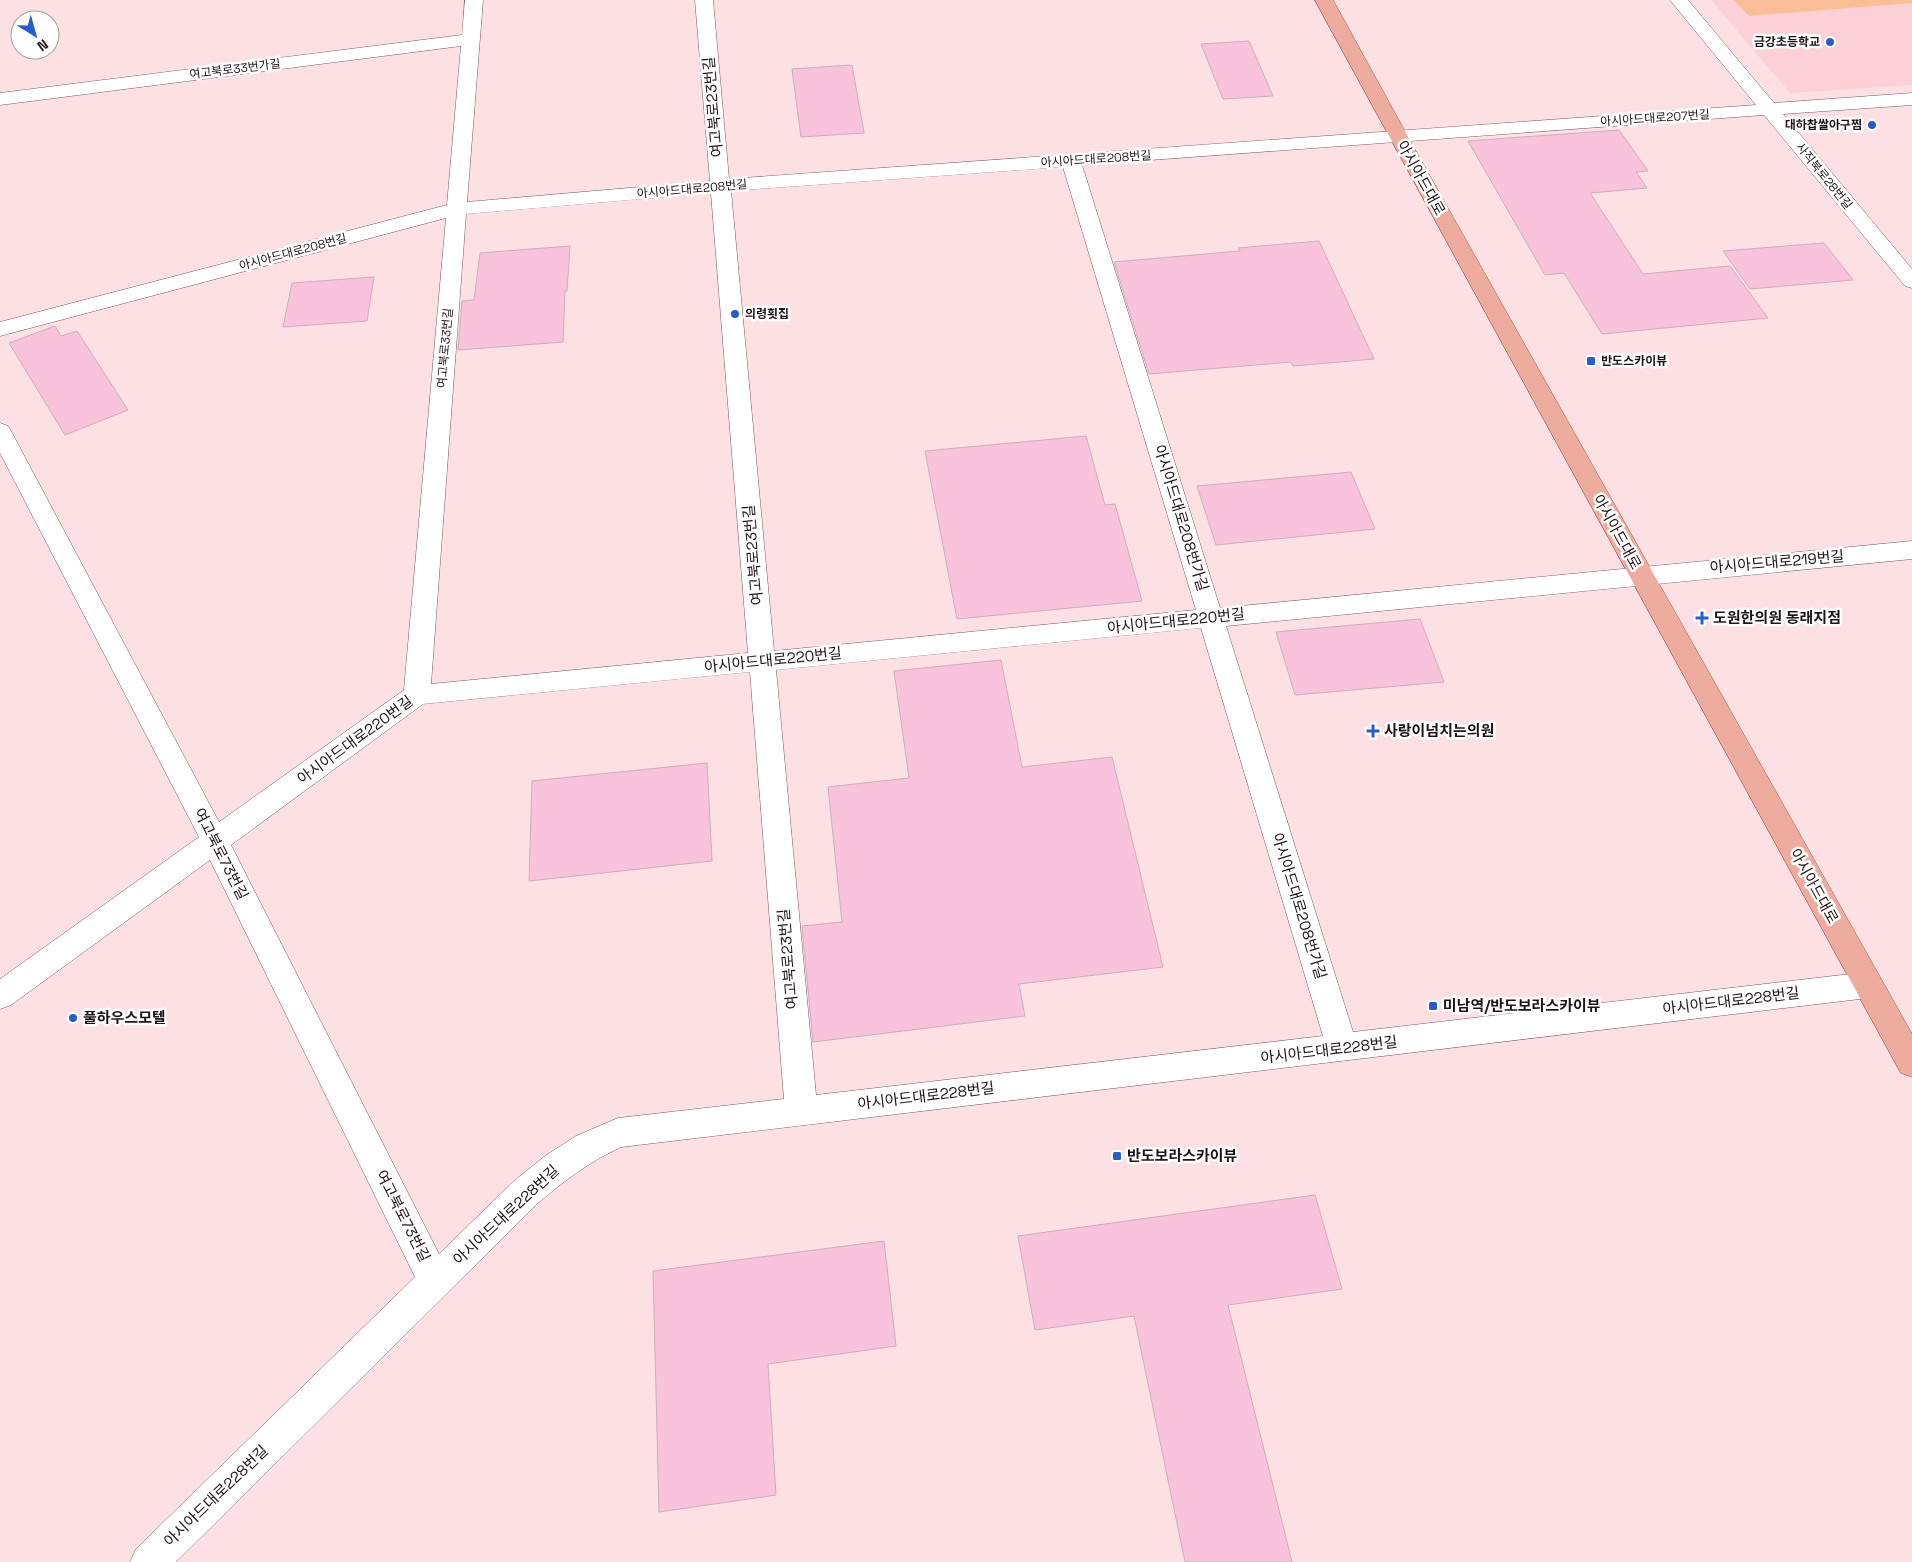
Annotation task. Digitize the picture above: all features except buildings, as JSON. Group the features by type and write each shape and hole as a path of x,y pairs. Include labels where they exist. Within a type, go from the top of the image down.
{"main road":[{"name":"아시아드대로","path":"1324,0 1398,137 1912,1063"}],"street":[{"name":"여고북로33번길","path":"417,695 474,0"},
{"name":"여고북로23번길","path":"704,0 801,1110"},
{"name":"사직북로28번길","path":"1680,0 1912,282"},
{"name":"여고북로33번가길","path":"0,99 471,39"},
{"name":"아시아드대로207번길","path":"1398,137 1912,99"},
{"name":"아시아드대로208번길","path":"0,329 456,209 720,186 1398,137"},
{"name":"아시아드대로208번가길","path":"1072,160 1342,1048"},
{"name":"여고북로73번길","path":"0,431 215,841 435,1281"},
{"name":"아시아드대로219번길","path":"1641,575 1912,550"},
{"name":"아시아드대로220번길","path":"0,996 417,695 1641,575"},
{"name":"아시아드대로228번길","path":"149,1562 526,1192 557,1167 587,1147 618,1133 1868,985"}],"shaded area":[{"name":"금강초등학교","path":"1711,0 1912,0 1912,85 1790,93"},
{"path":"1734,0 1912,0 1912,3 1749,16"}],"place":[{"name":"금강초등학교","path":"1830,42"},
{"name":"대하찹쌀아구찜","path":"1872,125"},
{"name":"의령횟집","path":"735,314"},
{"name":"반도스카이뷰","path":"1591,361"},
{"name":"도원한의원 동래지점","path":"1702,618"},
{"name":"사랑이넘치는의원","path":"1373,731"},
{"name":"미남역/반도보라스카이뷰","path":"1433,1006"},
{"name":"풀하우스모텔","path":"73,1018"},
{"name":"반도보라스카이뷰","path":"1117,1156"}]}
